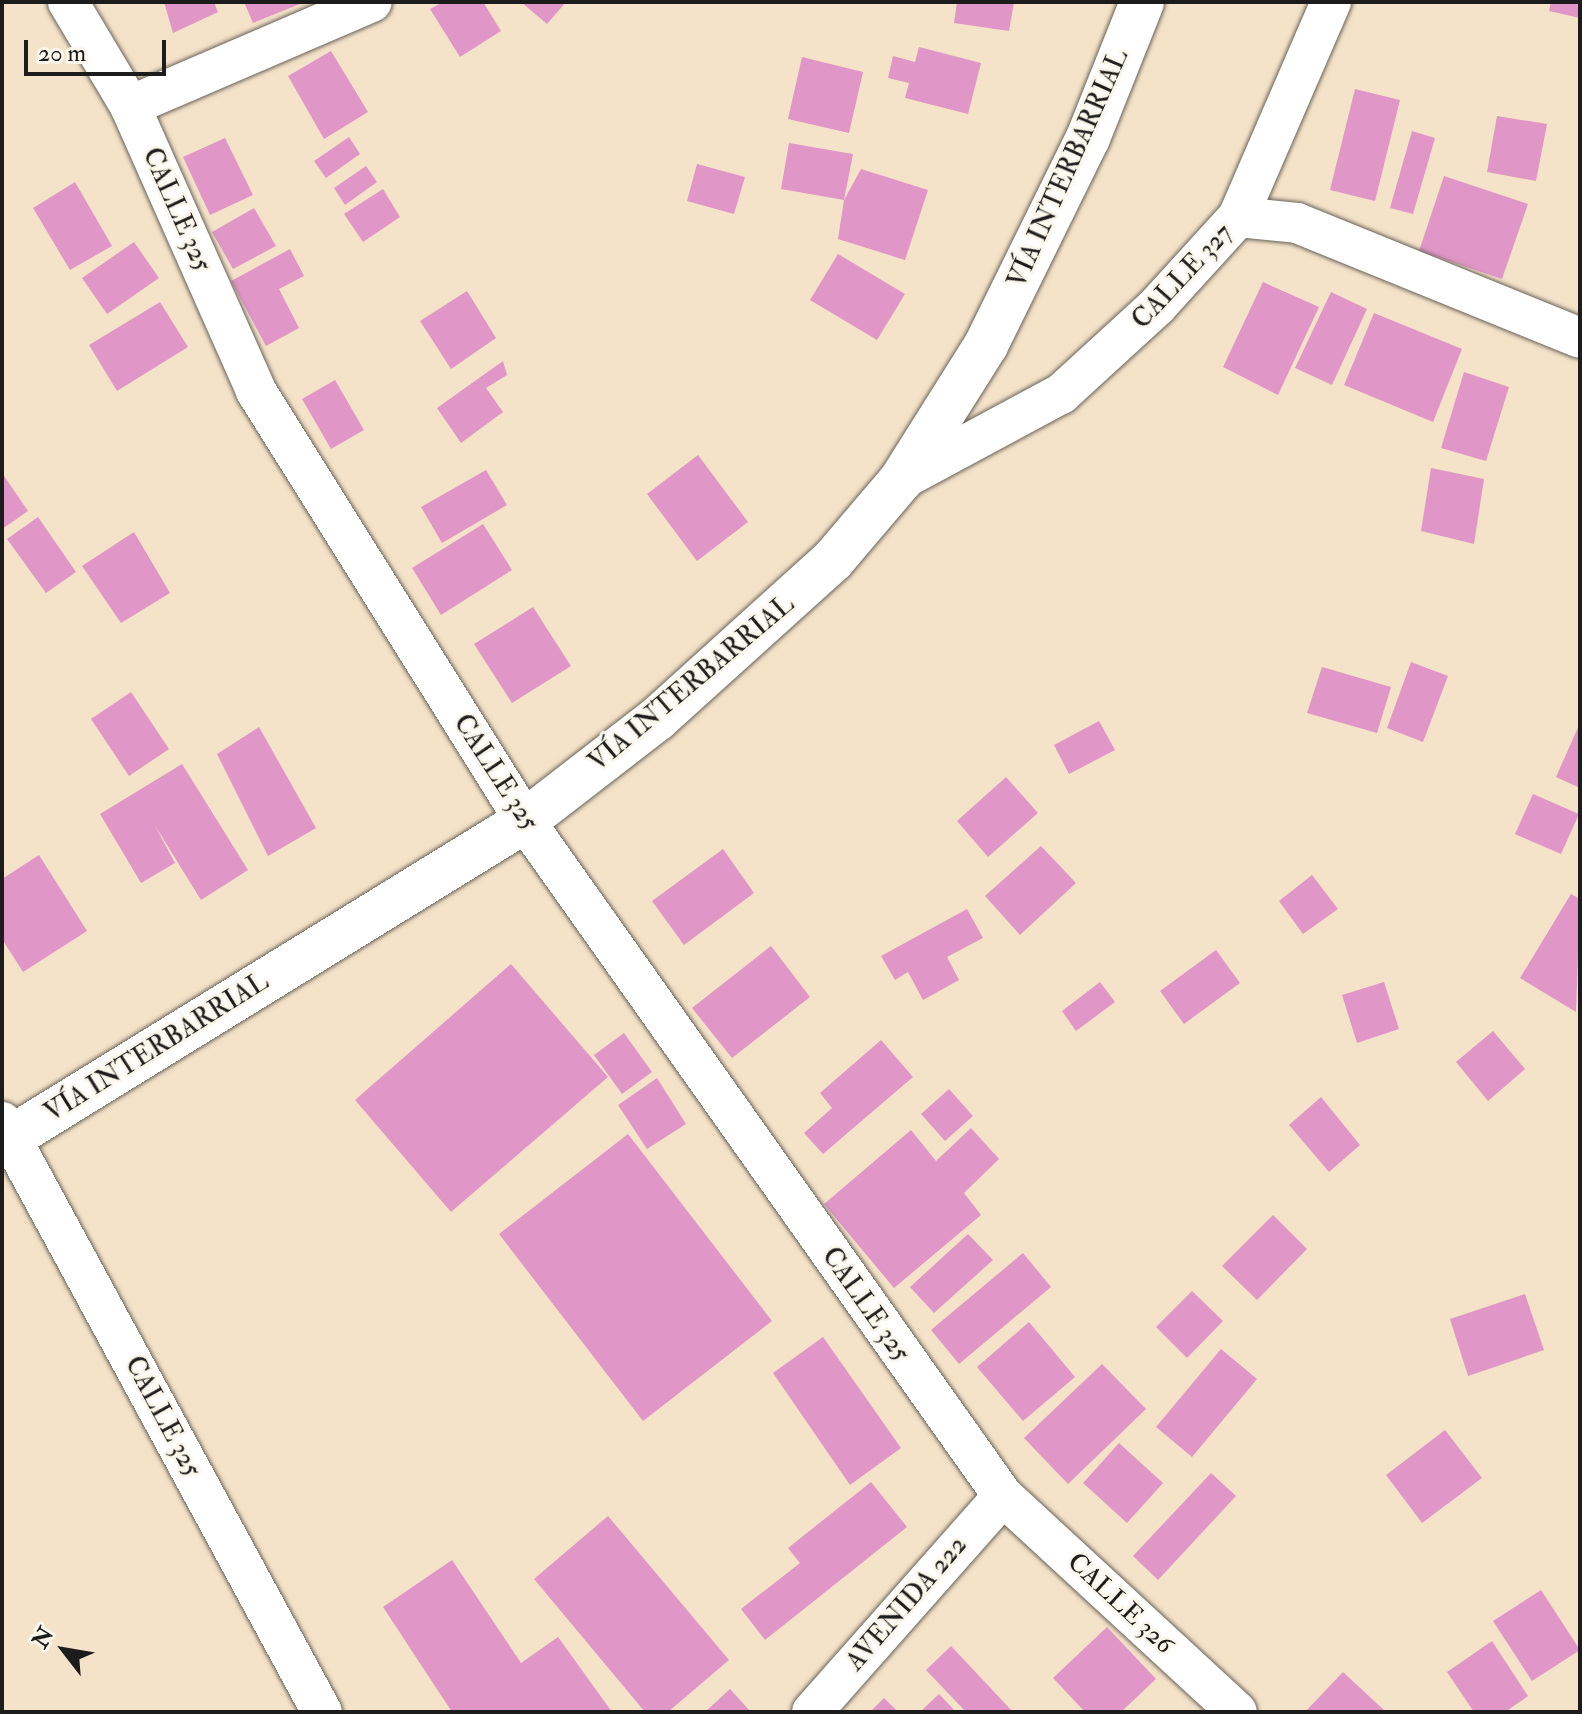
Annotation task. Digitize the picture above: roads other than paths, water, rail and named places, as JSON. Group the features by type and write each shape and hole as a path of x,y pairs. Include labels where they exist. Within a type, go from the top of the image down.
{"main road":[{"name":"VÍA INTERBARRIAL","path":"5,1134 525,821 754,636 901,480 955,399 1041,239 1142,2"}],"street":[{"name":"CALLE 325","path":"68,2 130,106 256,391 525,821 1003,1496"},
{"path":"130,106 372,2"},
{"path":"1238,217 1331,2"},
{"name":"CALLE 327","path":"901,480 1061,394 1147,317 1238,217 1297,223 1580,338"},
{"name":"CALLE 325","path":"5,1134 322,1712"},
{"name":"AVENIDA 222","path":"812,1712 1003,1496"},
{"name":"CALLE 326","path":"1003,1496 1237,1712"}]}
